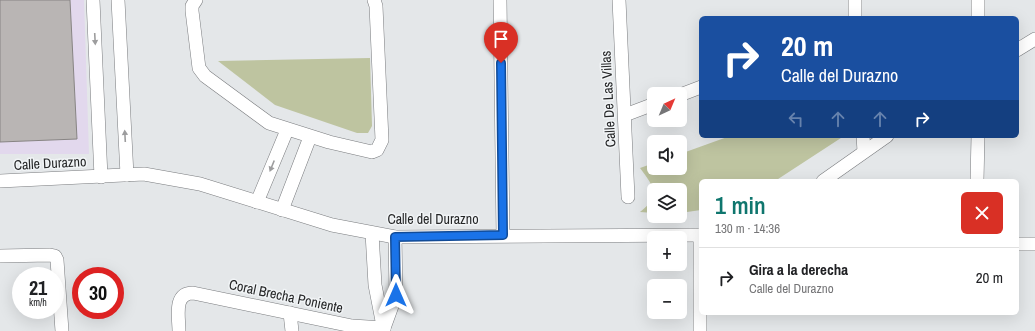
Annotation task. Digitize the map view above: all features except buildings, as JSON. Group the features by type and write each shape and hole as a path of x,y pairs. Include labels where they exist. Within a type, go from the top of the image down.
{"street":[{"path":"93,0 101,177"},
{"path":"118,0 127,175"},
{"path":"196,0 192,6 192,11 199,68 202,74 269,123 310,137 367,152 378,150 381,145 376,6 374,0"},
{"path":"500,0 503,235"},
{"name":"Calle De Las Villas","path":"619,0 628,197"},
{"path":"855,0 855,16"},
{"path":"978,0 978,16"},
{"path":"1019,49 1035,39"},
{"path":"687,92 699,88"},
{"path":"625,115 647,107"},
{"path":"257,202 287,130"},
{"path":"282,210 310,137"},
{"path":"863,138 864,151"},
{"path":"825,179 884,138"},
{"path":"977,179 978,138"},
{"name":"Calle del Durazno","path":"101,177 144,174 200,184 332,225 395,237 503,235 699,235"},
{"name":"Calle Durazno","path":"0,181 101,177"},
{"path":"372,233 375,285 384,329"},
{"path":"384,329 396,295 395,237"},
{"path":"1019,244 1035,244"},
{"path":"0,256 55,256 57,260 62,331"},
{"name":"Coral Brecha Poniente","path":"179,331 178,305 182,295 193,293 352,326 384,329"},
{"path":"290,313 292,331"},
{"path":"700,315 700,331"}],"shaded area":[{"path":"0,0 84,0 89,154 0,154"}],"green space":[{"path":"370,58 372,126 368,133 357,133 275,105 218,61"},
{"path":"724,138 841,138 778,179 699,179 699,210 687,212 687,183 650,183 640,168 647,166 647,175 687,175 687,151"},
{"path":"647,206 647,212 640,212"}],"route":[{"path":"396,295 395,237 503,235 501,63"}]}
